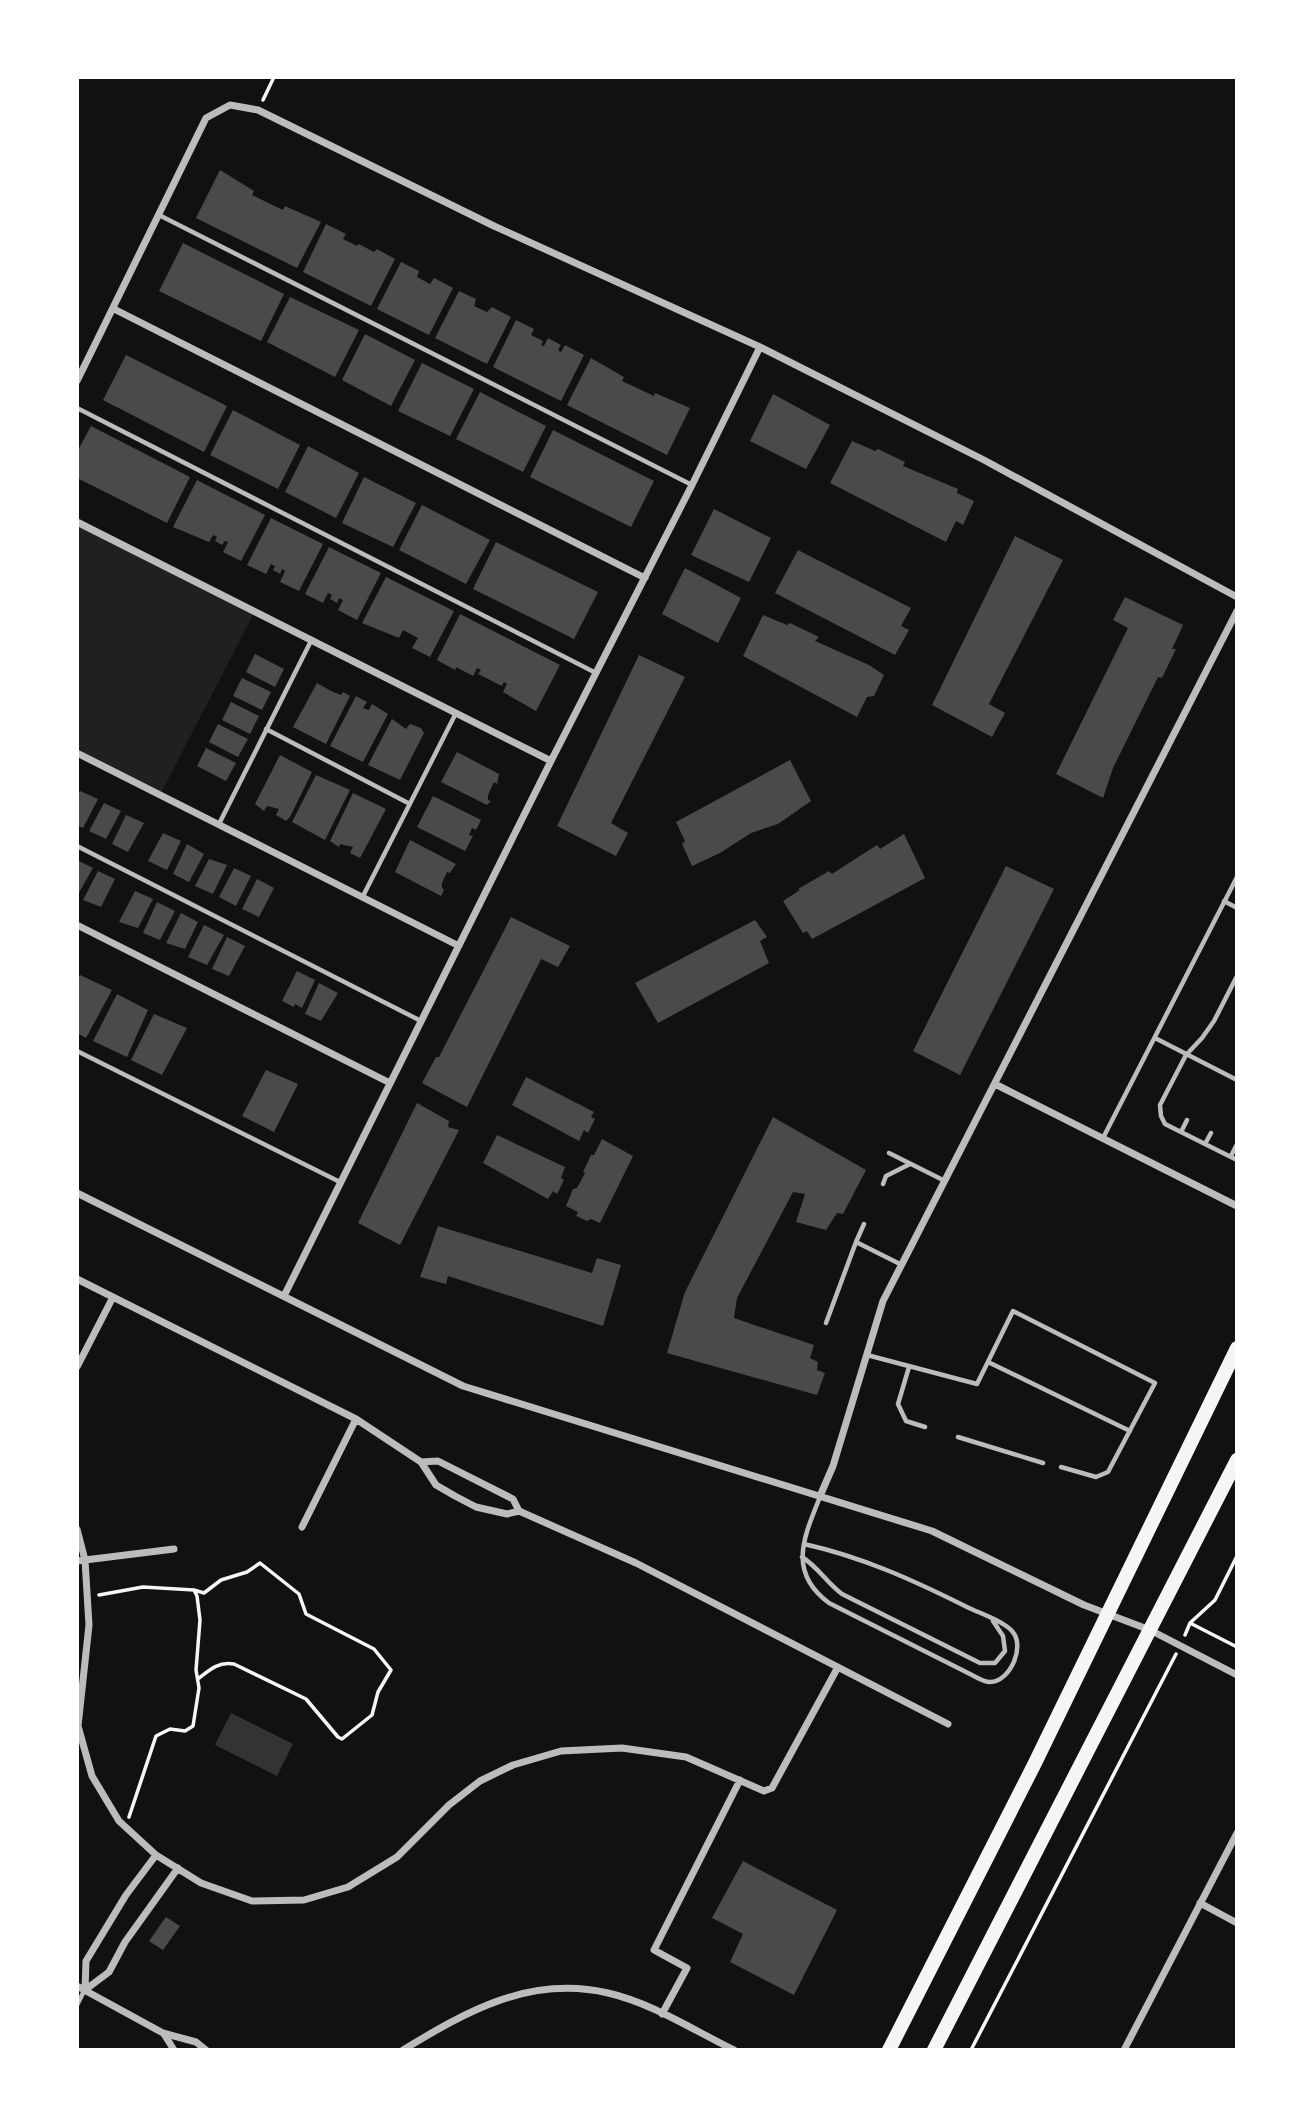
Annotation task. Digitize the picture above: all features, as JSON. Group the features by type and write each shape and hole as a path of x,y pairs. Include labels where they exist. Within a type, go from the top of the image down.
{"main road":[{"path":"889,2050 1034,1765 1237,1348"},
{"path":"934,2050 1237,1460"}],"street":[{"path":"77,381 206,118 230,105 258,110 494,226 760,347 984,460 1237,597"},
{"path":"114,309 645,578"},
{"path":"284,1296 760,347"},
{"path":"77,522 551,761"},
{"path":"820,1496 833,1466 883,1301 1237,611"},
{"path":"77,753 459,946"},
{"path":"77,925 390,1083"},
{"path":"995,1084 1237,1206"},
{"path":"77,1193 464,1386 932,1531 1106,1615 1181,1644 1237,1675"},
{"path":"77,1279 356,1419 421,1462 436,1485 476,1507 507,1514 519,1511 636,1563 948,1724"},
{"path":"77,1367 113,1297"},
{"path":"302,1527 356,1419"},
{"path":"421,1462 438,1461 513,1499 519,1511"},
{"path":"77,1530 89,1625 78,1726 92,1776 125,1827 156,1855 201,1883 252,1901 304,1900 348,1887 397,1857 449,1805 480,1782 513,1765 561,1751 622,1748 686,1756 764,1790 772,1788 838,1667"},
{"path":"81,1561 174,1549"},
{"path":"662,2014 687,1968 654,1950 740,1780"},
{"path":"1124,2050 1237,1833"},
{"path":"81,1988 86,1961 126,1895 156,1855"},
{"path":"81,1988 109,1972 125,1942 177,1868"},
{"path":"1200,1903 1237,1923"},
{"path":"81,1988 163,2033 196,2042 206,2050"},
{"path":"403,2050 457,2017 499,1999 544,1990 590,1989 609,1993 662,2014 733,2050"},
{"path":"163,2033 174,2050"}],"lane":[{"path":"159,215 692,485"},
{"path":"77,408 596,673"},
{"path":"219,825 312,639"},
{"path":"362,899 456,713"},
{"path":"266,729 410,804"},
{"path":"77,846 421,1021"},
{"path":"1103,1139 1237,877"},
{"path":"1224,901 1237,908"},
{"path":"1237,976 1208,1029 1186,1055 1160,1105 1165,1124 1237,1160"},
{"path":"1155,1038 1237,1081 1234,1088"},
{"path":"77,1051 340,1182"},
{"path":"1210,1077 1214,1069"},
{"path":"1181,1132 1187,1120"},
{"path":"1205,1144 1211,1133"},
{"path":"1231,1156 1237,1146"},
{"path":"889,1153 944,1181"},
{"path":"883,1184 886,1176 910,1164"},
{"path":"826,1323 864,1224"},
{"path":"856,1242 902,1265"},
{"path":"867,1355 977,1384 1013,1311 1155,1383 1108,1472 1096,1477 1061,1467"},
{"path":"988,1362 1130,1431"},
{"path":"909,1367 898,1404 906,1421 925,1427"},
{"path":"958,1437 1043,1462"},
{"path":"804,1544 856,1557 915,1581 992,1619 1012,1631 1017,1640 1016,1656 1001,1679 989,1682 829,1603 817,1594 809,1582 801,1557 804,1544 820,1496"},
{"path":"801,1557 842,1594 957,1654 988,1665 995,1664 1005,1651 1003,1636 992,1619"},
{"path":"77,2005 81,1988"}],"path":[{"path":"258,110 274,77"},
{"path":"971,2050 1190,1623 1214,1600 1237,1556"},
{"path":"87,1597 143,1587 204,1593 221,1580 247,1572 260,1563 299,1594 306,1614 374,1649 391,1670 378,1692 372,1715 342,1739 306,1699 234,1664 216,1666 198,1679"},
{"path":"125,1827 156,1736 170,1729 185,1731 193,1726 199,1688 195,1670 200,1620 194,1590"},
{"path":"1190,1623 1237,1647"}],"shaded area":[{"path":"77,522 255,611 160,795 77,753"},
{"path":"231,1713 293,1744 277,1776 215,1745"}],"building":[{"path":"220,170 254,191 252,195 283,210 285,206 321,222 297,268 196,218"},
{"path":"326,224 346,234 343,239 374,252 377,249 395,259 371,306 303,272"},
{"path":"183,243 284,294 261,341 159,291"},
{"path":"401,262 419,271 417,277 430,284 434,278 453,288 429,335 377,309"},
{"path":"459,291 476,299 474,306 487,312 492,307 511,317 487,364 435,338"},
{"path":"290,297 359,330 335,377 267,342"},
{"path":"516,320 534,329 531,335 543,341 541,345 544,346 548,338 561,345 558,350 561,352 565,345 584,355 561,401 493,367"},
{"path":"365,334 415,360 391,406 342,380"},
{"path":"126,355 227,406 204,452 103,400"},
{"path":"591,358 624,377 622,381 654,396 655,393 690,408 667,455 567,405"},
{"path":"422,363 474,389 450,436 398,411"},
{"path":"480,392 546,426 523,472 456,439"},
{"path":"773,394 830,425 806,469 750,441"},
{"path":"233,410 300,445 278,489 210,455"},
{"path":"91,426 190,477 167,523 77,478 77,452"},
{"path":"553,430 654,481 631,527 530,477"},
{"path":"852,441 875,451 878,449 905,462 903,466 958,489 957,493 974,501 963,525 956,521 946,542 830,483"},
{"path":"308,446 359,473 336,518 285,492"},
{"path":"364,477 416,503 393,547 342,523"},
{"path":"197,480 265,515 241,561 223,552 228,542 225,541 222,545 215,541 217,537 213,535 209,542 173,527"},
{"path":"422,505 490,540 466,584 399,550"},
{"path":"714,509 771,538 749,582 691,555"},
{"path":"271,518 323,544 299,591 280,582 285,571 282,569 280,574 273,570 275,566 271,564 266,574 247,565"},
{"path":"1015,536 1063,560 989,704 1005,713 992,737 932,705"},
{"path":"496,542 598,592 574,639 473,589"},
{"path":"329,547 381,573 357,620 338,610 343,600 339,598 337,603 330,599 332,595 328,593 323,603 305,594"},
{"path":"798,550 911,608 901,626 909,630 895,655 775,593"},
{"path":"685,568 741,598 718,643 662,614"},
{"path":"386,577 454,611 430,657 412,648 418,638 403,630 399,638 362,623"},
{"path":"1125,597 1183,625 1172,649 1176,649 1162,678 1158,677 1113,768 1103,798 1056,774 1128,628 1113,620"},
{"path":"460,614 560,665 536,711 503,692 507,684 504,682 502,686 478,674 481,670 477,668 473,676 437,660"},
{"path":"763,615 787,625 790,623 819,637 815,641 869,665 884,675 874,696 867,697 857,717 743,656"},
{"path":"255,654 284,669 275,687 246,672"},
{"path":"639,655 685,677 611,823 628,833 616,856 557,826"},
{"path":"242,678 271,692 262,710 233,696"},
{"path":"317,683 341,695 343,692 350,696 326,744 293,727"},
{"path":"356,696 367,702 363,708 369,710 372,704 388,714 363,762 330,746"},
{"path":"231,702 259,716 250,734 222,720"},
{"path":"392,719 406,729 410,724 421,728 424,733 400,780 368,765"},
{"path":"218,724 248,739 238,757 209,742"},
{"path":"206,748 236,763 226,781 197,766"},
{"path":"457,752 499,774 497,784 494,782 488,795 488,800 491,801 487,805 441,782"},
{"path":"280,755 312,772 286,821 276,815 279,809 267,806 264,811 255,804"},
{"path":"790,760 811,801 778,824 751,833 720,853 692,866 676,822"},
{"path":"316,775 350,790 325,840 292,822"},
{"path":"80,791 98,799 83,828 77,825 77,796"},
{"path":"353,793 386,809 360,858 350,853 353,847 340,844 339,847 330,841"},
{"path":"433,796 481,820 476,830 472,828 469,835 473,836 465,851 417,827"},
{"path":"104,803 121,811 106,839 89,831"},
{"path":"126,815 144,823 128,852 112,844"},
{"path":"163,833 181,841 167,870 148,861"},
{"path":"904,834 925,878 812,939 807,931 803,933 783,901 829,871 832,874 877,845 880,849"},
{"path":"410,840 456,864 450,873 447,872 442,883 444,890 441,896 395,872"},
{"path":"187,844 204,854 189,882 173,874"},
{"path":"209,859 227,865 213,894 195,886"},
{"path":"77,860 93,868 77,896"},
{"path":"1006,866 1054,889 960,1075 913,1051"},
{"path":"234,868 251,876 236,906 219,897"},
{"path":"98,871 115,879 101,907 83,900"},
{"path":"257,879 274,888 259,917 242,909"},
{"path":"135,891 153,899 138,928 119,922"},
{"path":"157,902 175,911 160,940 143,933"},
{"path":"181,913 198,922 185,949 166,943"},
{"path":"511,917 570,946 558,967 541,959 467,1107 422,1083 436,1057 439,1057"},
{"path":"755,920 767,937 760,941 769,963 658,1023 635,983"},
{"path":"204,925 224,935 207,965 188,957"},
{"path":"227,937 245,946 229,976 212,969"},
{"path":"297,971 315,980 302,1008 282,1001"},
{"path":"80,975 112,990 86,1038 77,1033 77,981"},
{"path":"319,983 338,993 321,1021 305,1014"},
{"path":"117,994 148,1010 127,1057 93,1041"},
{"path":"154,1014 187,1028 162,1075 131,1060"},
{"path":"266,1070 298,1084 274,1132 242,1116"},
{"path":"526,1077 594,1112 591,1117 595,1119 588,1133 584,1130 579,1141 512,1105"},
{"path":"417,1103 449,1121 448,1127 459,1130 400,1245 358,1223"},
{"path":"773,1117 866,1170 843,1214 837,1213 826,1230 796,1222 805,1194 793,1192 737,1298 734,1318 814,1345 810,1358 818,1362 817,1370 825,1373 817,1395 667,1353 685,1292"},
{"path":"497,1135 565,1167 561,1178 564,1180 557,1194 553,1191 548,1199 483,1163"},
{"path":"602,1139 633,1156 600,1223 576,1216 578,1212 566,1206 573,1189 577,1188 585,1173 583,1172 591,1155 594,1155"},
{"path":"438,1226 592,1273 597,1258 621,1265 603,1326 448,1276 446,1284 420,1277"},
{"path":"743,1861 837,1910 794,1995 730,1962 743,1934 712,1918"},
{"path":"166,1917 180,1926 163,1950 149,1941"}]}
